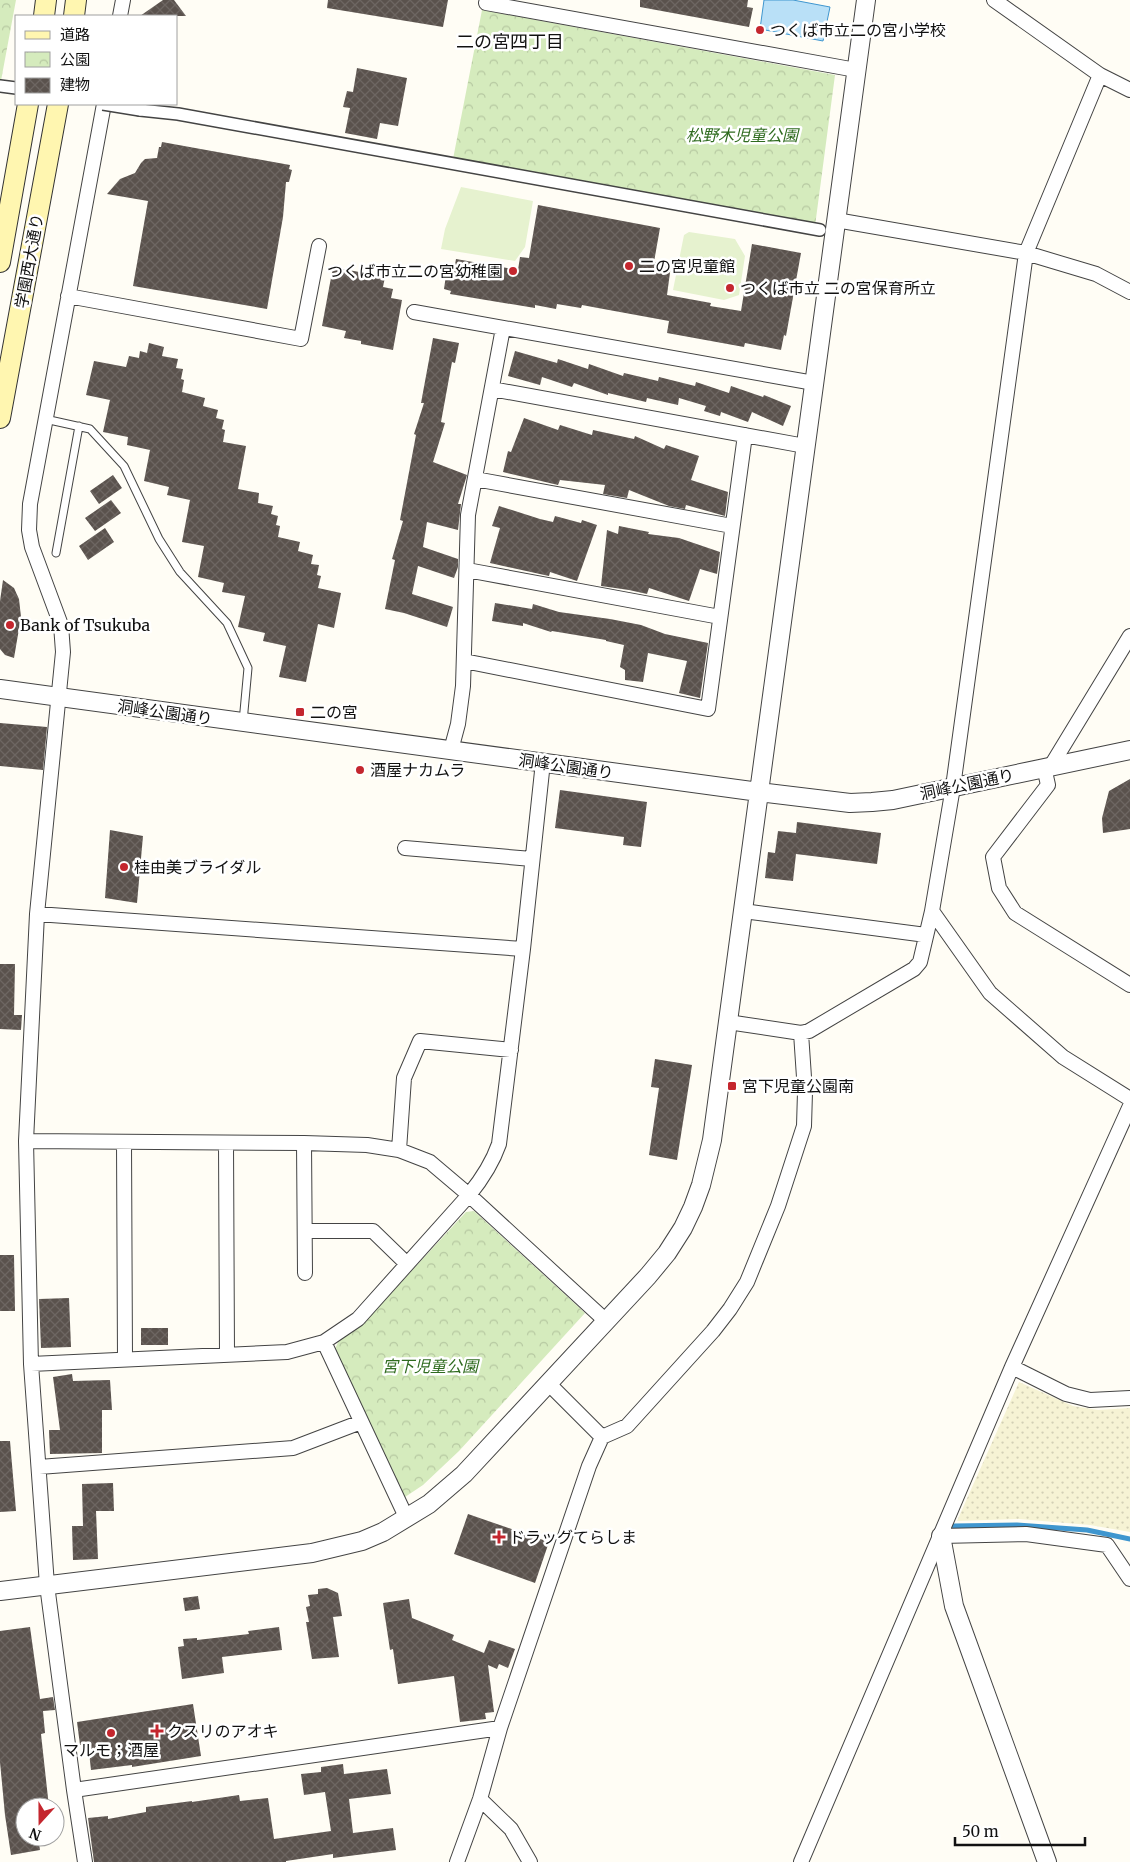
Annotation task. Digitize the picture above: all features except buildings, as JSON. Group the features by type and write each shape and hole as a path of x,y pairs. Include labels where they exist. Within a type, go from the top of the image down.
{"main road":[{"path":"44,15 46,0"},
{"path":"74,15 76,0"},
{"name":"学園西大通り","path":"0,262 28,105"},
{"name":"学園西大通り","path":"0,418 58,105"}],"street":[{"path":"120,15 123,0"},
{"path":"0,1591 312,1553 362,1541 383,1532 429,1504 464,1474 648,1276 683,1228 693,1208 701,1185 712,1140 866,0"},
{"path":"994,0 1100,75 1130,90"},
{"path":"486,3 856,70"},
{"path":"728,1022 801,1033 809,1031 914,969 920,962 932,911 953,787 1026,253 1100,75"},
{"path":"0,86 15,88"},
{"path":"85,1862 47,1585 31,1364 26,1141 37,914 63,652 61,625 32,547 29,530 30,504 104,105"},
{"path":"110,105 178,114 820,230"},
{"path":"836,220 1026,253 1096,274 1130,292"},
{"path":"68,296 301,338 319,246"},
{"path":"414,312 814,383"},
{"path":"451,750 458,724 463,686 468,515 503,328"},
{"path":"492,389 805,446"},
{"path":"464,661 708,709 745,435"},
{"path":"475,479 732,526"},
{"path":"467,570 720,616"},
{"path":"1130,636 1048,767 1048,786 993,858 999,888 1015,913 1130,985"},
{"name":"洞峰公園通り","path":"0,689 850,803 893,800 1130,750"},
{"path":"31,1364 287,1352 324,1342 358,1319 469,1195 483,1178 494,1160 499,1144 523,949 543,762"},
{"path":"405,848 532,858"},
{"path":"743,911 926,935"},
{"path":"932,911 990,993 1063,1057 1130,1099"},
{"path":"37,914 523,949"},
{"path":"457,1862 480,1799 500,1728 589,1466 602,1437 628,1426 713,1331 747,1282 778,1206 804,1126 805,1092 801,1033"},
{"path":"399,1150 404,1078 420,1041 511,1050"},
{"path":"801,1862 1012,1368 1130,1106"},
{"path":"26,1141 304,1143 367,1145 399,1150 430,1162 469,1195 606,1322"},
{"path":"124,1142 125,1359"},
{"path":"226,1143 227,1354"},
{"path":"304,1143 305,1273"},
{"path":"305,1231 373,1231 407,1264"},
{"path":"324,1342 407,1518"},
{"path":"1012,1368 1066,1394 1090,1400 1130,1398"},
{"path":"548,1383 602,1437"},
{"path":"38,1467 293,1448 361,1422"},
{"path":"941,1536 1026,1534 1107,1545 1130,1579"},
{"path":"941,1536 954,1606 1047,1862"},
{"path":"74,1790 500,1728"},
{"path":"480,1799 510,1828 530,1862"}],"lane":[{"path":"45,419 90,429 124,466 159,539 180,572 231,630 248,668 243,722"},
{"path":"56,553 79,426"}],"shaded area":[{"path":"1019,1382 1073,1406 1098,1410 1130,1408 1130,1532 1090,1525 1019,1519 957,1521"}],"green space":[{"path":"0,0 16,0 0,86"},
{"name":"松野木児童公園","path":"482,10 835,75 815,226 453,159"},
{"path":"461,187 533,201 525,247 515,261 441,249 445,229"},
{"path":"689,232 735,239 745,256 739,295 724,300 673,290 684,235"},
{"name":"宮下児童公園","path":"474,1211 585,1313 459,1451 423,1485 405,1497 335,1349 339,1340 369,1317 466,1212"}],"water":[{"path":"764,0 793,0 830,7 823,41 760,29"}],"waterway":[{"path":"954,1526 1017,1525 1087,1530 1130,1539"}],"place":[{"name":"つくば市立二の宮小学校","path":"760,30"},
{"name":"二の宮児童館","path":"629,266"},
{"name":"つくば市立二の宮幼稚園","path":"513,271"},
{"name":"つくば市立 二の宮保育所立","path":"730,288"},
{"name":"Bank of Tsukuba","path":"10,625"},
{"name":"二の宮","path":"300,712"},
{"name":"酒屋ナカムラ","path":"360,770"},
{"name":"桂由美ブライダル","path":"124,867"},
{"name":"宮下児童公園南","path":"732,1086"},
{"name":"ドラッグてらしま","path":"499,1537"},
{"name":"クスリのアオキ","path":"157,1731"},
{"name":"マルモ；酒屋","path":"111,1733"}],"district":[{"name":"二の宮四丁目","path":"510,41"}]}
